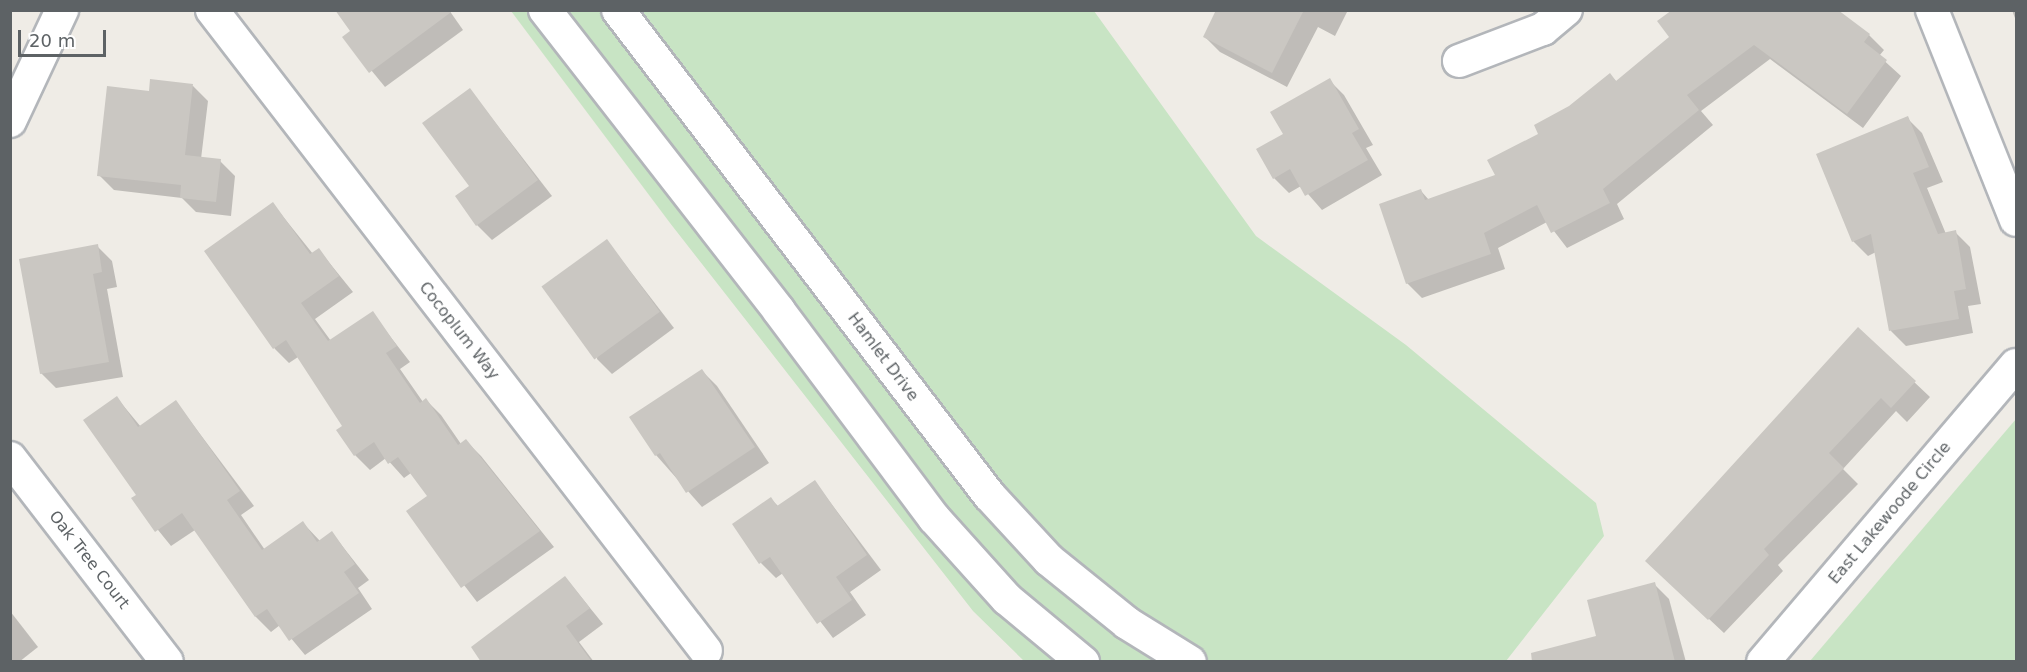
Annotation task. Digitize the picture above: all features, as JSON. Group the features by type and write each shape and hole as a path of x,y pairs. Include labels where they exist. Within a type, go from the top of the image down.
{"street":[{"path":"10,121 62,10"},
{"name":"Cocoplum Way","path":"212,10 706,651"},
{"path":"545,10 779,311 934,518 1007,599 1083,662"},
{"name":"Hamlet Drive","path":"618,10 989,495 1049,560 1127,623 1190,662"},
{"path":"1459,61 1543,29 1566,10"},
{"path":"1932,10 2016,220"},
{"name":"East Lakewoode Circle","path":"1763,662 2016,364"},
{"name":"Oak Tree Court","path":"10,458 167,662"}],"green space":[{"path":"511,11 1094,11 1256,236 1406,345 1596,503 1604,536 1506,661 1024,661 973,611 670,223"},
{"path":"2016,419 2016,661 1810,661"}],"building":[{"path":"335,10 454,10 369,73 342,37 350,31"},
{"path":"1216,10 1304,10 1272,73 1203,37"},
{"path":"1672,10 1838,10 1870,34 1864,42 1887,60 1847,114 1754,45 1687,95 1699,110 1603,189 1610,203 1551,233 1537,205 1484,233 1491,254 1406,284 1379,204 1421,189 1425,200 1495,175 1487,160 1538,134 1534,125 1569,106 1610,73 1616,81 1669,37 1657,21"},
{"path":"1330,78 1359,129 1352,133 1368,160 1305,196 1290,169 1273,179 1256,149 1283,134 1270,112"},
{"path":"150,79 193,84 185,155 221,159 216,202 180,198 181,185 97,176 107,86 149,91"},
{"path":"470,88 538,180 476,226 455,196 469,186 422,123"},
{"path":"1908,116 1929,167 1913,173 1938,234 1956,230 1966,289 1954,291 1959,319 1889,331 1871,234 1852,242 1816,154"},
{"path":"273,202 310,254 319,248 339,276 301,303 328,341 373,311 397,346 386,353 420,403 426,398 458,445 466,439 540,531 461,588 406,511 427,496 398,457 388,464 374,442 354,456 336,430 342,426 286,340 273,349 204,251"},
{"path":"607,239 660,312 594,359 541,287"},
{"path":"98,244 102,272 93,274 109,362 40,374 19,259"},
{"path":"1858,327 1916,381 1891,408 1881,398 1829,453 1844,468 1764,549 1769,555 1708,620 1645,561"},
{"path":"702,369 755,447 686,493 660,453 655,456 629,417"},
{"path":"117,396 138,427 176,400 240,491 227,500 262,550 303,521 317,542 332,531 355,564 344,572 359,593 289,641 267,609 255,617 182,513 155,532 131,498 136,495 83,420"},
{"path":"815,480 867,555 836,577 852,600 817,624 770,557 759,564 732,524 771,497 777,506"},
{"path":"565,576 590,608 566,626 592,662 481,662 471,647"},
{"path":"1655,582 1675,662 1532,662 1531,653 1596,636 1587,600"}]}
